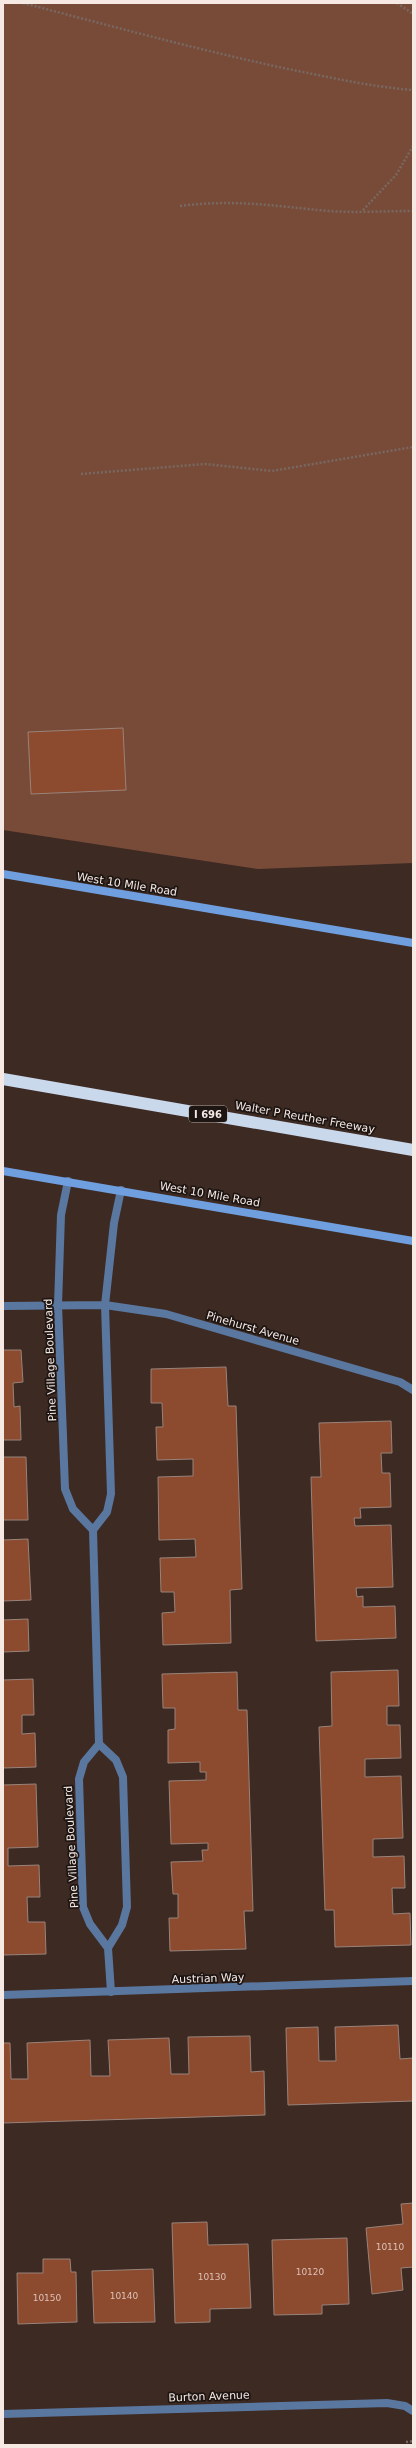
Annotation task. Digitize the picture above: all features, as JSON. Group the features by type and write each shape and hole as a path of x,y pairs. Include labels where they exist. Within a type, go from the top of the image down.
{"highway":[{"name":"Walter P Reuther Freeway","path":"3,1078 413,1150"}],"main road":[{"name":"West 10 Mile Road","path":"3,874 413,943"},
{"name":"West 10 Mile Road","path":"3,1171 413,1241"}],"street":[{"name":"Pine Village Boulevard","path":"68,1181 61,1214 58,1305 65,1489 73,1510 93,1530"},
{"path":"111,1992 108,1948 122,1925 127,1908 123,1777 116,1760 99,1744 93,1530 107,1512 110,1494 105,1305 114,1223 121,1190"},
{"name":"Pinehurst Avenue","path":"3,1306 105,1305 166,1314 400,1382 413,1390"},
{"name":"Pine Village Boulevard","path":"99,1744 84,1762 79,1779 83,1908 90,1924 108,1948"},
{"name":"Austrian Way","path":"3,1995 413,1981"},
{"name":"Burton Avenue","path":"3,2414 387,2403 405,2406 413,2411"}],"path":[{"path":"23,3 241,59 332,78 413,90"},
{"path":"397,3 413,14"},
{"path":"363,211 396,175 413,146"},
{"path":"180,206 210,202 267,203 329,211 413,211"},
{"path":"80,474 205,464 272,471 413,447"},
{"path":"406,2442 413,2442"}],"shaded area":[{"path":"3,3 413,3 413,863 258,869 3,830"}],"building":[{"path":"123,728 126,790 31,794 28,732"},
{"path":"3,1350 21,1350 23,1382 13,1383 14,1407 20,1406 21,1440 3,1440"},
{"path":"226,1367 228,1406 236,1406 242,1589 230,1590 231,1643 163,1645 162,1613 175,1612 174,1592 161,1592 160,1558 196,1557 195,1539 159,1540 158,1477 193,1476 193,1459 157,1460 156,1427 163,1427 162,1403 151,1403 151,1369"},
{"path":"391,1421 392,1453 381,1453 382,1473 390,1473 391,1507 360,1508 361,1518 354,1518 355,1526 391,1525 393,1587 356,1588 357,1597 363,1596 363,1607 395,1606 396,1638 316,1641 311,1477 321,1477 319,1423"},
{"path":"3,1457 26,1457 28,1520 3,1520"},
{"path":"28,1539 31,1600 3,1601 3,1540"},
{"path":"28,1619 29,1651 3,1652 3,1620"},
{"path":"398,1670 399,1706 387,1706 387,1725 400,1725 401,1758 365,1759 365,1777 401,1776 403,1838 373,1839 373,1857 404,1856 405,1888 392,1888 393,1914 410,1913 411,1945 335,1947 334,1910 325,1910 319,1727 332,1726 331,1672"},
{"path":"237,1672 238,1710 247,1710 253,1911 244,1911 246,1949 170,1951 169,1918 178,1918 178,1894 173,1894 171,1862 203,1861 202,1850 208,1850 208,1843 171,1844 169,1781 206,1780 206,1772 200,1772 200,1762 168,1763 168,1730 175,1729 175,1708 163,1708 162,1674"},
{"path":"33,1679 34,1715 22,1715 22,1734 35,1733 36,1767 3,1768 3,1680"},
{"path":"36,1784 38,1847 8,1848 8,1866 39,1865 40,1897 27,1897 28,1922 45,1922 46,1954 3,1955 3,1785"},
{"path":"398,2025 400,2059 413,2058 413,2101 288,2105 286,2028 318,2027 319,2061 336,2061 335,2027"},
{"path":"250,2036 251,2072 264,2071 265,2115 3,2123 3,2043 10,2043 11,2079 28,2079 27,2043 90,2040 91,2076 110,2076 108,2040 169,2038 171,2074 189,2074 188,2037"},
{"path":"413,2203 413,2267 401,2268 403,2290 372,2294 366,2228 403,2224 401,2204"},
{"path":"207,2222 208,2245 248,2244 251,2308 210,2309 210,2322 175,2323 172,2223"},
{"path":"347,2238 349,2304 322,2305 322,2314 274,2315 272,2240"},
{"path":"43,2259 70,2259 71,2272 76,2272 77,2322 18,2324 17,2273 43,2273"},
{"path":"153,2269 155,2322 94,2323 92,2271"}]}
